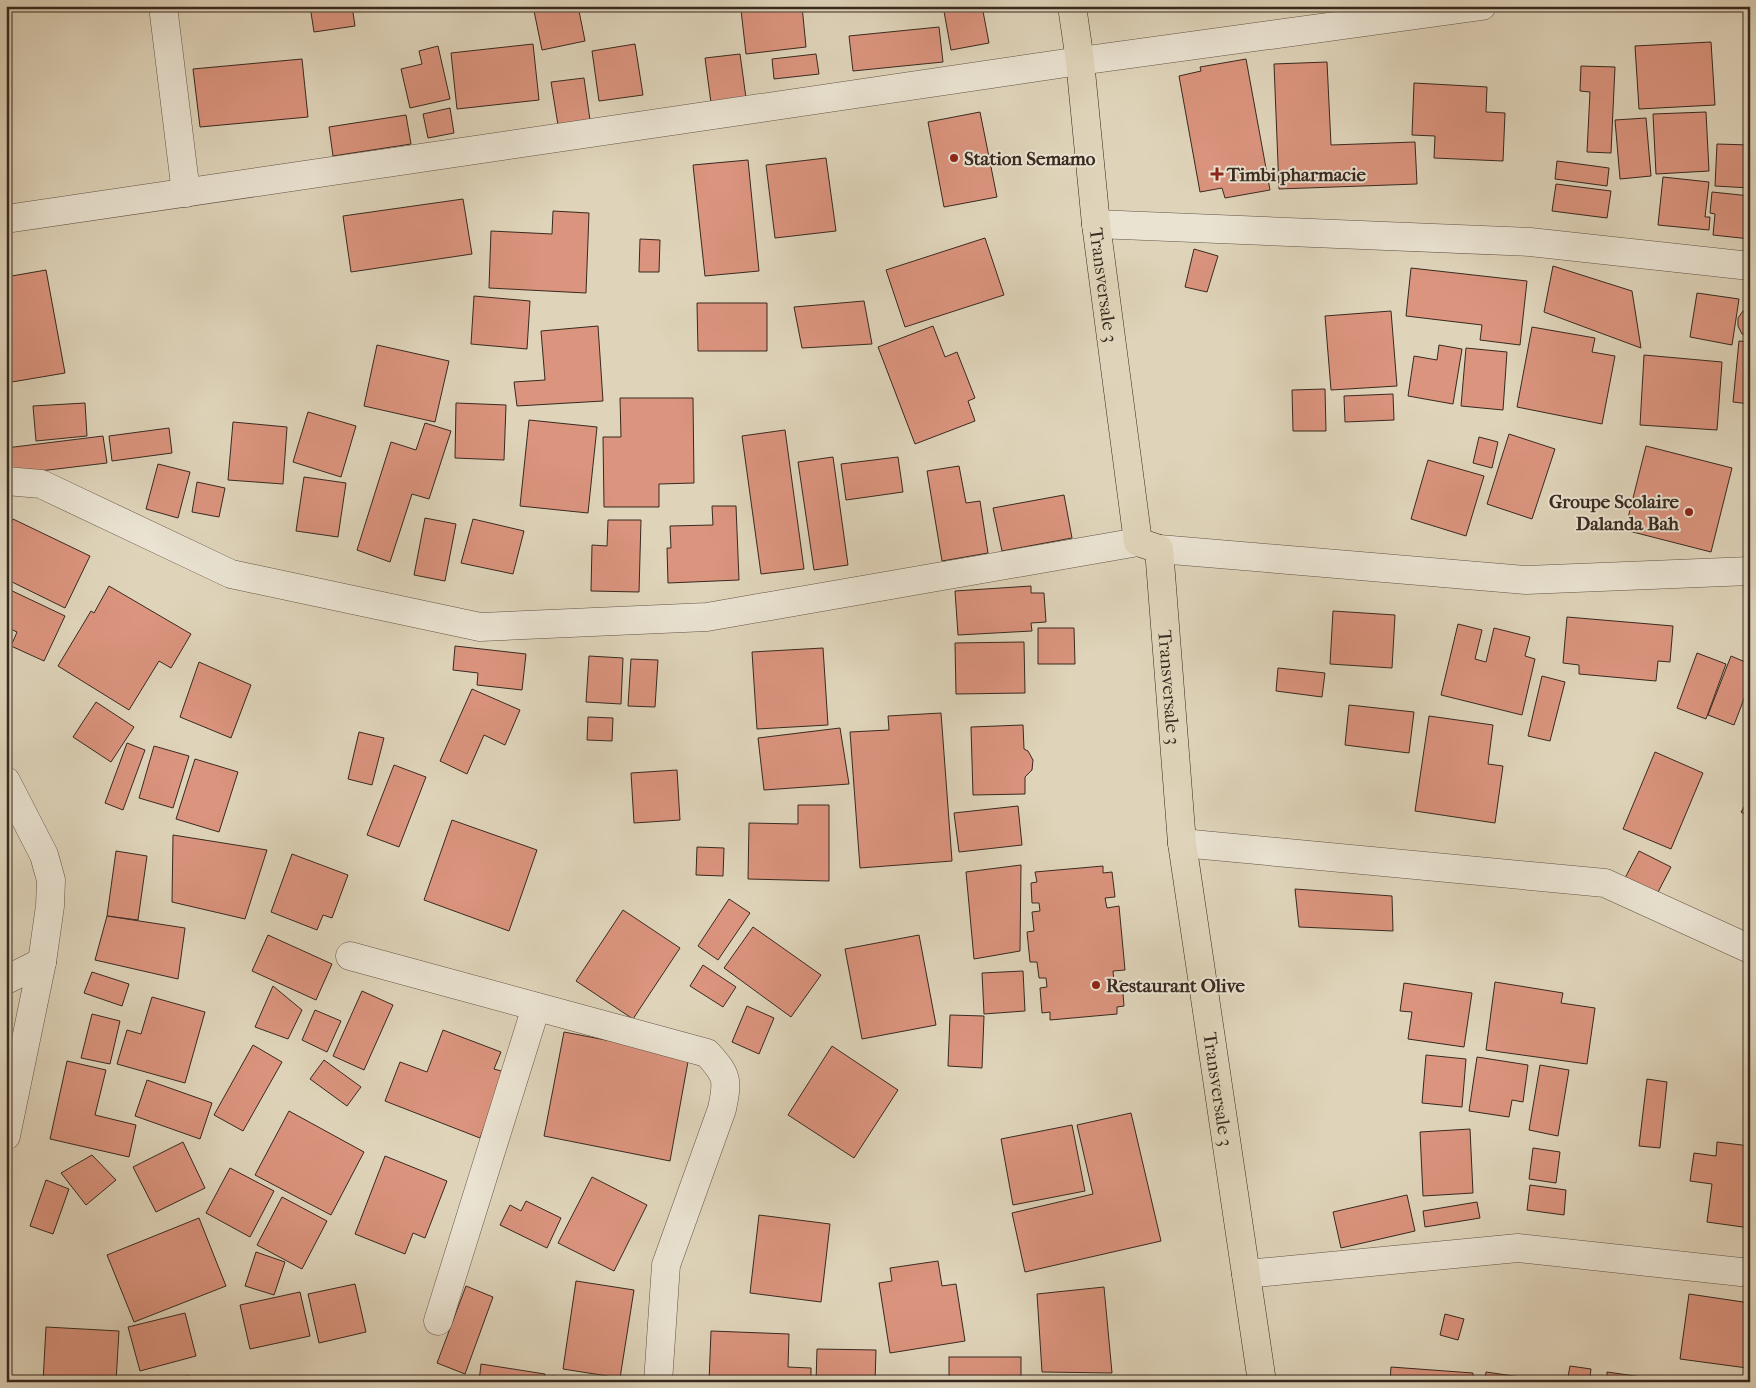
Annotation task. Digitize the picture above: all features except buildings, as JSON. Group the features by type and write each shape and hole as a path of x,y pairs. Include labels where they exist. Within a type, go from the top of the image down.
{"main road":[{"name":"Transversale 3","path":"1072,6 1080,61 1096,224 1148,546 1182,843 1262,1382"}],"street":[{"path":"163,6 186,193"},
{"path":"6,218 1080,61 1482,6"},
{"path":"1096,224 1530,242 1750,266"},
{"path":"6,481 41,484 231,574 480,627 707,617 1148,546 1526,580 1750,570"},
{"path":"6,781 44,855 51,880 50,906 42,962 6,1136"},
{"path":"1182,843 1605,883 1750,949"},
{"path":"350,956 707,1053 722,1069 726,1088 722,1109 666,1266 658,1382"},
{"path":"6,980 42,962"},
{"path":"438,1321 536,1007"},
{"path":"1246,1274 1518,1248 1750,1273"}],"place":[{"name":"Station Semamo","path":"954,158"},
{"name":"Timbi pharmacie","path":"1217,174"},
{"name":"Groupe Scolaire Dalanda Bah","path":"1689,512"},
{"name":"Restaurant Olive","path":"1096,985"}]}
